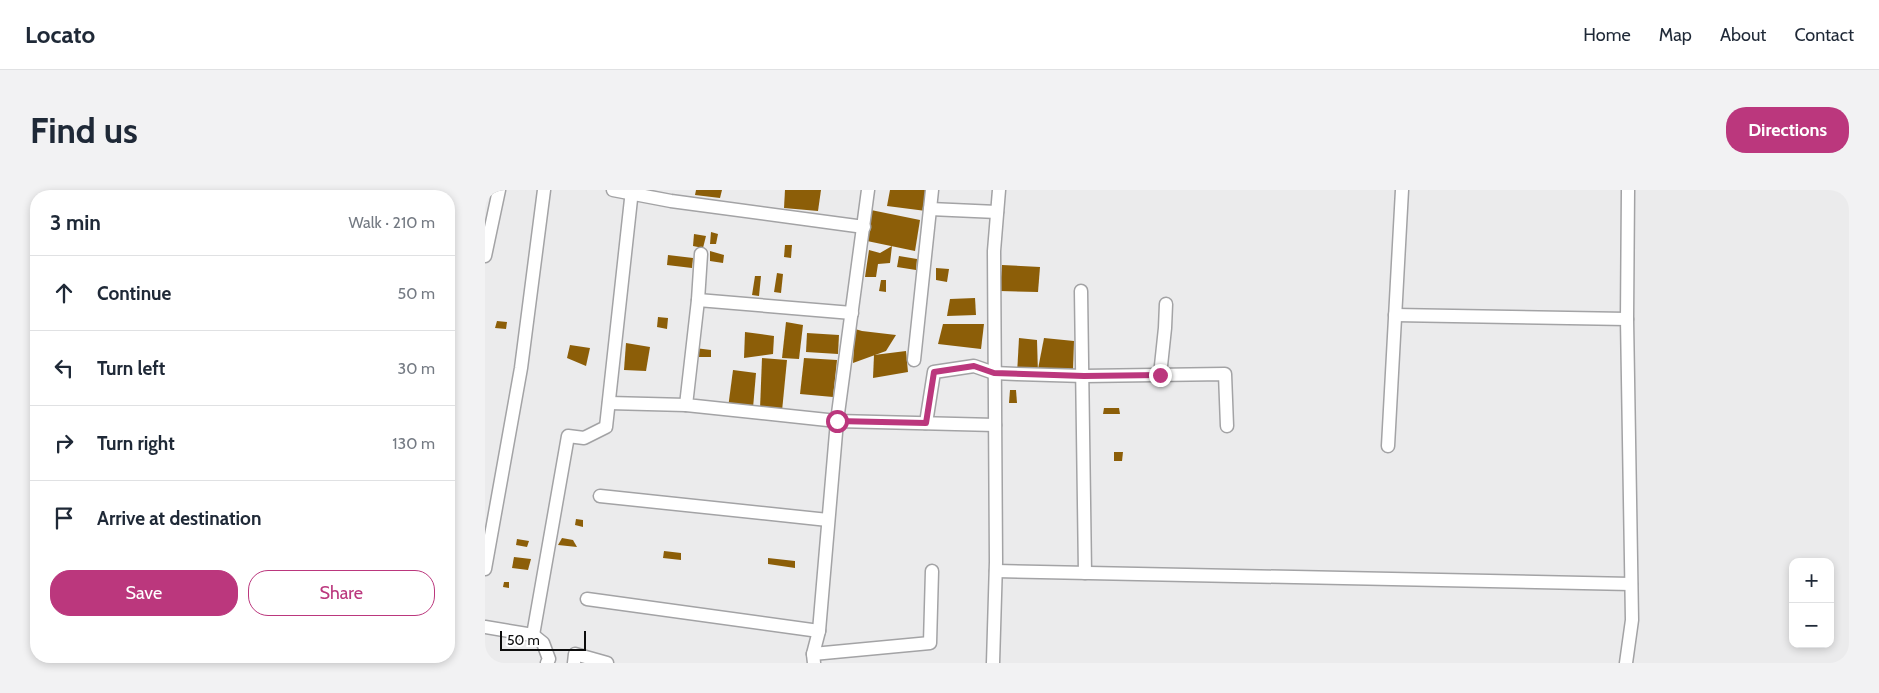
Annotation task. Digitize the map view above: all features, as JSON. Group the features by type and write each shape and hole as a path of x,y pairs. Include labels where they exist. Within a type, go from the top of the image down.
{"street":[{"path":"485,256 499,190"},
{"path":"485,569 521,368 544,190"},
{"path":"613,190 632,192 671,201 864,227"},
{"path":"868,190 837,421 819,631 813,658 930,643 931,571"},
{"path":"914,360 932,190"},
{"path":"993,663 996,571 994,251 999,190"},
{"path":"1388,446 1402,190"},
{"path":"1626,663 1632,620 1627,319 1628,190"},
{"path":"533,635 568,436 585,438 606,427 632,192"},
{"path":"930,209 997,212"},
{"path":"686,404 698,300 701,254"},
{"path":"1081,291 1084,376 1085,573"},
{"path":"698,300 852,313"},
{"path":"1160,375 1166,304"},
{"path":"1395,316 1627,319"},
{"path":"926,423 934,372 974,366 994,373 1084,376 1225,374 1227,426"},
{"path":"609,403 686,404 837,421 995,425"},
{"path":"601,496 828,520"},
{"path":"996,571 1631,584"},
{"path":"587,599 819,631"},
{"path":"485,627 533,635 543,643 549,658 547,663"},
{"path":"574,663 575,654 607,663"}],"building":[{"path":"696,190 722,190 720,198 695,195"},
{"path":"785,190 821,190 818,211 784,208"},
{"path":"890,190 927,190 926,211 887,206"},
{"path":"871,210 920,220 915,251 867,241"},
{"path":"711,232 718,234 716,244 710,244"},
{"path":"694,234 706,236 703,248 693,246"},
{"path":"785,245 792,245 791,258 784,257"},
{"path":"892,246 890,263 878,264 876,277 865,277 869,250 880,253"},
{"path":"710,251 724,255 723,263 710,261"},
{"path":"668,255 693,258 692,268 667,265"},
{"path":"899,256 917,259 916,270 897,267"},
{"path":"1002,265 1040,267 1038,292 1000,291"},
{"path":"936,268 949,269 947,282 936,280"},
{"path":"777,273 783,274 781,293 774,292"},
{"path":"755,276 761,276 759,296 752,295"},
{"path":"881,280 886,280 886,292 879,291"},
{"path":"975,298 976,315 947,316 950,299"},
{"path":"658,317 668,318 667,329 657,327"},
{"path":"497,321 507,322 506,329 495,328"},
{"path":"786,322 803,325 799,359 782,358"},
{"path":"943,324 984,324 981,349 938,344"},
{"path":"855,329 896,335 886,351 853,363"},
{"path":"745,332 774,336 773,354 744,358"},
{"path":"807,333 839,335 838,354 806,352"},
{"path":"1019,338 1037,340 1038,374 1017,374"},
{"path":"1044,338 1074,341 1073,370 1038,369"},
{"path":"626,343 650,347 646,371 624,370"},
{"path":"570,345 590,348 586,366 567,358"},
{"path":"695,348 711,350 711,357 694,357"},
{"path":"906,351 908,372 873,378 874,355"},
{"path":"762,358 787,360 782,411 760,409"},
{"path":"804,358 837,360 833,397 800,394"},
{"path":"733,370 756,373 753,408 728,408"},
{"path":"1010,390 1016,390 1017,403 1009,403"},
{"path":"1104,408 1119,408 1120,414 1103,414"},
{"path":"1114,452 1123,452 1122,461 1114,461"},
{"path":"576,519 583,520 583,527 575,525"},
{"path":"562,538 573,540 577,547 558,545"},
{"path":"517,539 529,541 527,547 516,545"},
{"path":"664,551 681,553 681,560 663,558"},
{"path":"514,557 531,559 528,570 512,568"},
{"path":"768,558 795,561 795,568 768,564"},
{"path":"504,582 509,582 509,588 503,587"}],"route":[{"path":"837,421 926,423 934,372 974,366 994,373 1084,376 1160,375"}]}
